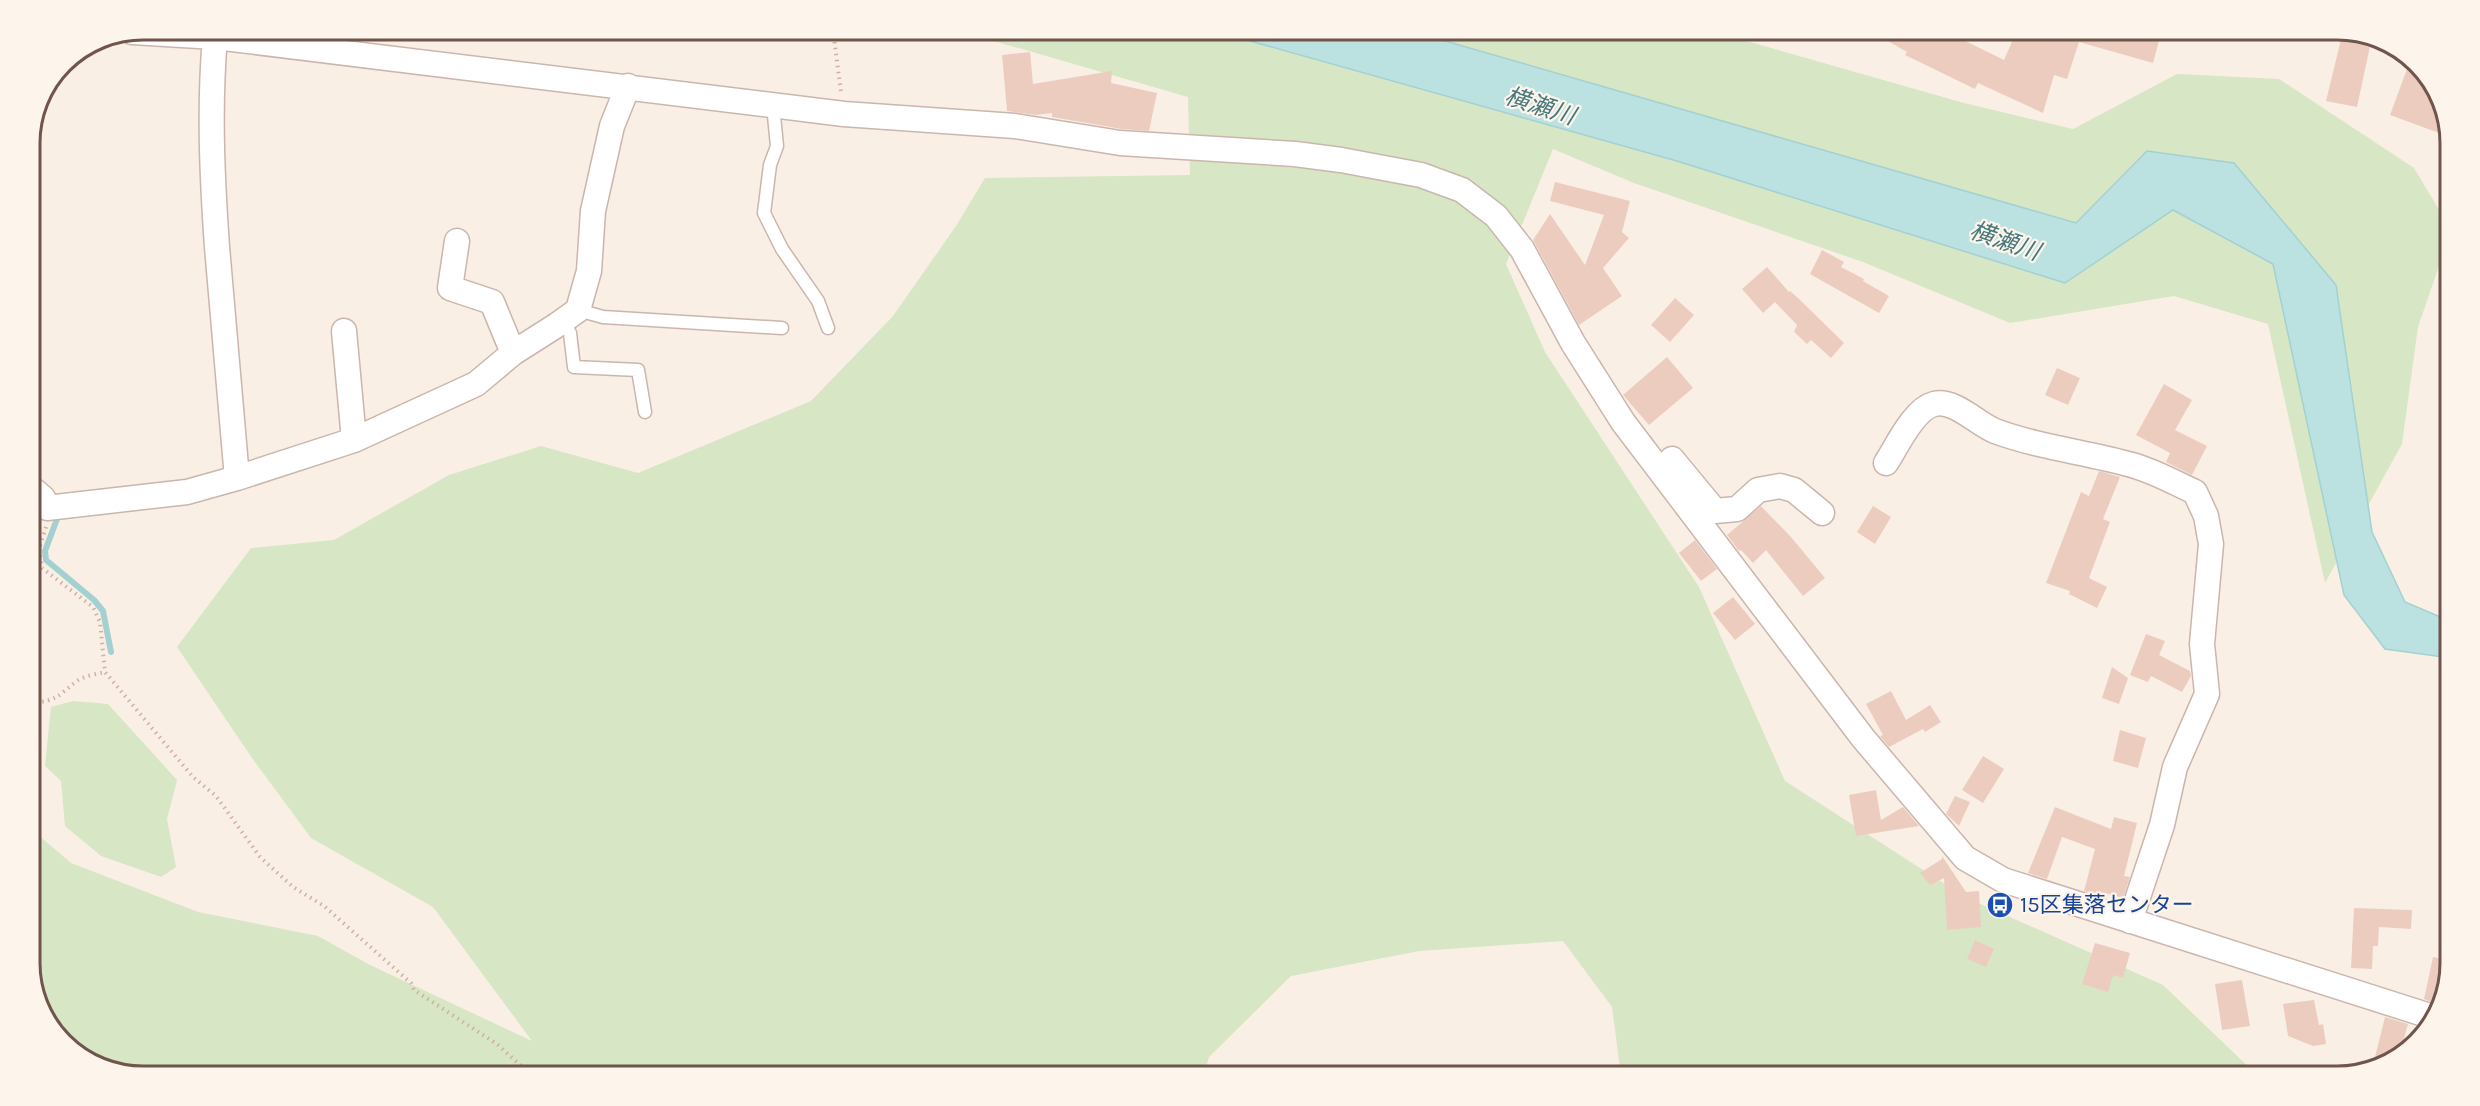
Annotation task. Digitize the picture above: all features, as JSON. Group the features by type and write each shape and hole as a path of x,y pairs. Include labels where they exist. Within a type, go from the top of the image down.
{"street":[{"path":"215,40 211,163 237,478"},
{"path":"240,40 844,114 1015,126 1120,143 1330,159 1421,176 1462,190 1496,216 1522,249 1573,343 1623,422 1655,461 1863,738 1965,858 2002,880 2426,1015"},
{"path":"41,496 47,508 187,492 354,440 476,384 513,353 570,315 589,271 593,211 612,126 628,86"},
{"path":"457,242 450,288 492,302 513,353"},
{"path":"344,331 354,440"},
{"path":"1886,463 1923,408 1937,403 1953,407 1991,429 2016,438 2044,447 2130,464 2195,492 2206,516 2211,544 2202,644 2207,694 2175,767 2162,825 2130,921"},
{"path":"1655,461 1672,459 1715,511 1737,509 1758,490 1780,486 1794,490 1822,513"}],"lane":[{"path":"773,106 777,146 770,165 764,213 782,249 818,301 828,328"},
{"path":"645,411 638,370 574,367 570,315 782,328"}],"path":[{"path":"834,40 844,114"},
{"path":"41,543 48,521 47,508"},
{"path":"41,562 42,568 93,607 100,622 105,672 193,777 216,796 260,857 293,887 324,906 411,983 414,990 497,1044 522,1066"},
{"path":"41,702 48,702 64,694 79,680 105,672"}],"green space":[{"path":"991,40 1743,40 1964,103 2073,129 2177,74 2279,79 2414,168 2439,210 2439,266 2418,327 2402,444 2325,583 2268,324 2174,296 2010,323 1863,262 1634,183 1553,149 1506,264 1545,352 1699,587 1785,781 1965,897 2163,985 2248,1066 1620,1066 1612,1007 1563,941 1419,951 1291,976 1209,1057 1206,1066 143,1066 123,1064 104,1058 75,1040 66,1031 51,1008 42,983 41,837 71,863 198,912 318,936 370,965 532,1041 433,907 311,838 252,758 177,647 251,548 334,540 449,475 541,446 638,473 811,401 893,316 956,226 985,178 1190,175 1188,97"},
{"path":"73,701 108,704 177,780 167,819 176,867 161,877 101,856 65,826 61,781 45,766 51,707"}],"water":[{"name":"横瀬川","path":"1247,40 1442,40 2076,223 2147,151 2234,163 2336,285 2372,532 2405,602 2440,617 2440,657 2385,649 2344,595 2273,264 2173,210 2065,283 1677,161"}],"building":[{"path":"1886,40 1963,40 2004,60 2013,40 2159,40 2153,63 2079,42 2067,79 2054,75 2043,113 1978,83 1975,89 1905,55 1907,52"},
{"path":"2341,40 2370,46 2357,107 2326,101"},
{"path":"1030,52 1033,84 1112,71 1111,83 1157,93 1149,131 1122,129 1052,117 1052,113 1036,115 1007,111 1002,55"},
{"path":"2407,69 2414,75 2429,98 2438,123 2439,133 2390,115"},
{"path":"1555,182 1630,201 1622,232 1629,238 1603,268 1622,296 1579,325 1533,240 1550,214 1585,265 1604,215 1550,201"},
{"path":"1822,250 1844,262 1841,267 1889,296 1879,313 1810,274"},
{"path":"1767,267 1789,292 1844,343 1831,358 1811,340 1807,344 1794,332 1797,325 1775,302 1763,313 1742,289"},
{"path":"1675,298 1694,315 1670,342 1651,325"},
{"path":"1667,357 1693,388 1649,425 1623,395"},
{"path":"2057,368 2080,378 2068,405 2045,395"},
{"path":"2164,384 2192,400 2175,430 2207,446 2192,475 2166,462 2170,453 2136,435"},
{"path":"2099,471 2120,477 2103,519 2110,522 2089,578 2107,587 2097,608 2069,594 2070,591 2046,583 2081,492 2089,496"},
{"path":"1761,506 1791,537 1825,578 1803,596 1766,550 1753,563 1741,550 1739,551 1727,535"},
{"path":"1873,506 1891,517 1875,544 1857,532"},
{"path":"1695,540 1717,569 1701,581 1679,553"},
{"path":"1733,597 1755,624 1735,640 1713,613"},
{"path":"2146,634 2165,641 2159,655 2190,671 2191,676 2182,692 2151,676 2148,682 2130,675"},
{"path":"2112,667 2128,678 2119,704 2102,698"},
{"path":"1891,691 1906,720 1930,705 1941,722 1925,732 1923,729 1889,747 1880,736 1883,735 1866,704"},
{"path":"2120,730 2146,738 2138,768 2113,761"},
{"path":"1983,756 2004,769 1983,803 1962,790"},
{"path":"1876,790 1881,820 1903,807 1919,826 1856,836 1849,795"},
{"path":"1955,796 1970,802 1959,826 1946,814"},
{"path":"2055,807 2111,829 2114,817 2137,823 2124,876 2130,877 2123,898 2105,893 2104,897 2084,891 2095,849 2062,837 2047,879 2028,873"},
{"path":"1942,856 1966,892 1979,891 1981,927 1947,930 1944,878 1930,885 1920,873 1942,859"},
{"path":"2354,908 2412,910 2411,929 2379,927 2378,946 2373,946 2372,969 2351,968"},
{"path":"1975,940 1994,949 1986,967 1967,959"},
{"path":"2095,943 2130,953 2123,978 2113,975 2108,992 2082,984"},
{"path":"2433,957 2440,959 2438,983 2432,1002 2424,999"},
{"path":"2242,980 2250,1026 2222,1030 2215,984"},
{"path":"2314,1000 2319,1025 2323,1024 2326,1044 2313,1046 2288,1036 2283,1004"},
{"path":"2385,1017 2408,1024 2403,1041 2375,1058"}],"waterway":[{"path":"55,514 57,519 45,551 46,560 94,600 103,611 111,652"}],"place":[{"name":"15区集落センター","path":"2000,905"}]}
